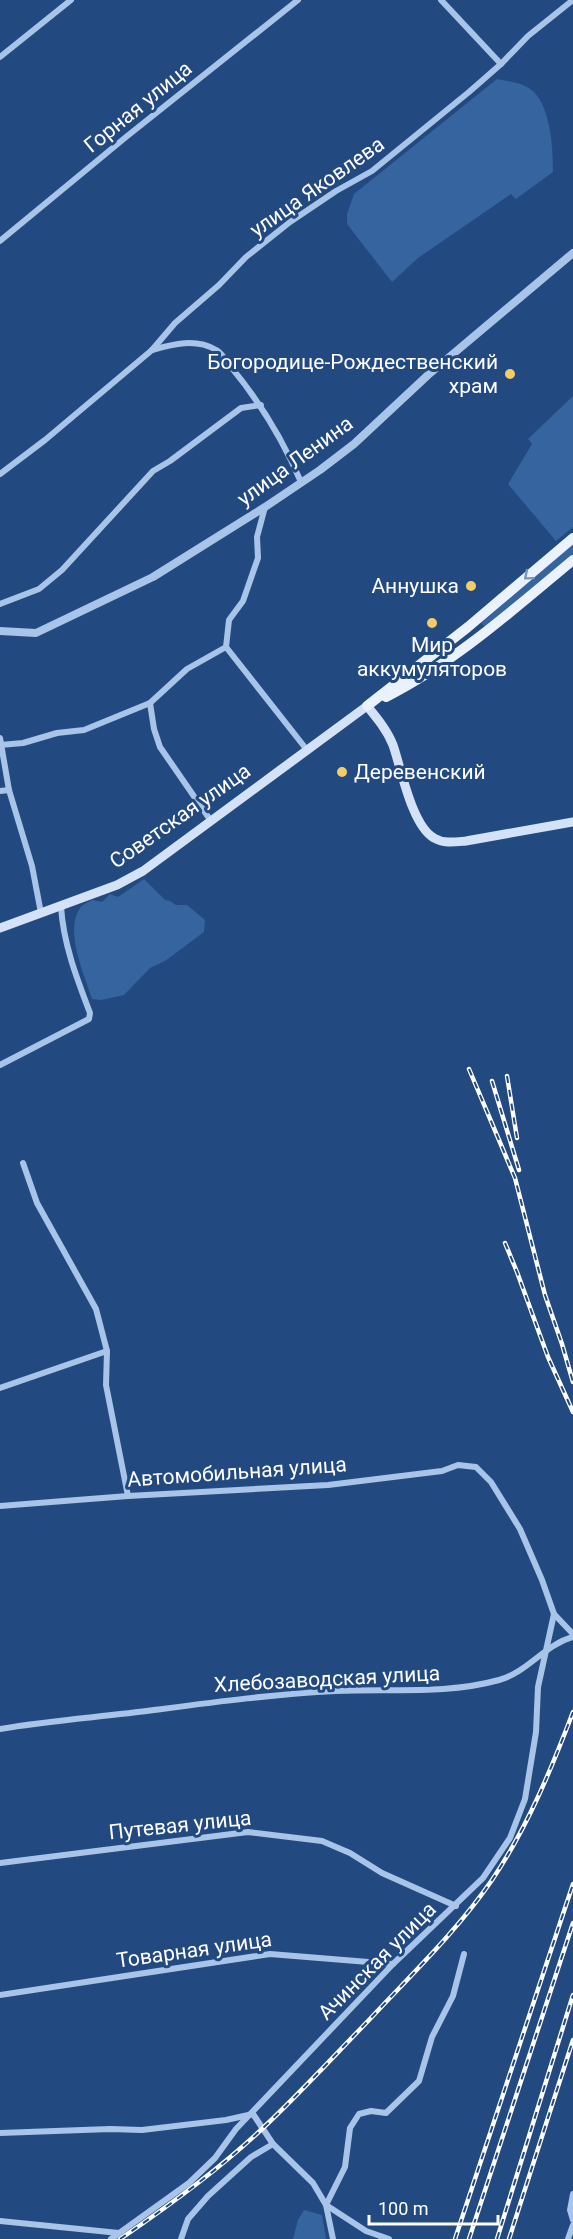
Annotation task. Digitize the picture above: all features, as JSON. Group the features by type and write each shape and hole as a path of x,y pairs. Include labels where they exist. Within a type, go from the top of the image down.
{"main road":[{"name":"Советская улица","path":"0,928 117,885 143,871 367,706 468,627 573,538"},
{"name":"Советская улица","path":"367,706 419,679 485,632 573,560"},
{"path":"367,706 382,725 392,744 405,786 421,823 434,838 449,843 504,836 573,822"}],"street":[{"path":"0,57 71,0"},
{"name":"Горная улица","path":"0,241 298,0"},
{"path":"441,0 501,64"},
{"name":"улица Яковлева","path":"0,474 45,440 152,350 175,323 219,285 246,257 281,229 336,191 372,171 501,64 528,36 573,0"},
{"name":"улица Ленина","path":"0,632 36,633 153,577 265,507 354,444 428,375 573,253"},
{"path":"152,350 180,342 201,344 217,350 261,405 301,482"},
{"path":"0,604 39,590 62,570 153,471 241,408 261,405"},
{"path":"265,507 257,537 258,558 243,601 229,620 226,647 307,750"},
{"path":"1,746 23,744 57,734 84,730 150,703 187,669 226,647"},
{"path":"150,703 154,729 160,747 211,821"},
{"path":"0,738 9,790 32,867 41,913"},
{"path":"0,790 9,790"},
{"path":"0,1065 89,1019 90,1013 62,923 61,906"},
{"path":"23,1163 37,1203 96,1309 107,1352 106,1385 128,1496"},
{"path":"0,1388 107,1352"},
{"name":"Автомобильная улица","path":"0,1506 128,1496 328,1485 442,1471 458,1465 476,1467 491,1482 520,1529 554,1614"},
{"path":"554,1614 573,1636"},
{"name":"Ачинская улица","path":"111,2239 189,2183 215,2158 236,2129 253,2114 393,1964 483,1878 510,1838 525,1799 535,1743 538,1687 554,1614"},
{"name":"Хлебозаводская улица","path":"0,1729 238,1698 338,1690 394,1691 463,1687 500,1680 514,1674 527,1667 559,1641 573,1636"},
{"name":"Путевая улица","path":"0,1863 248,1832 322,1841 350,1853 382,1873 456,1906"},
{"path":"326,2205 345,2167 350,2128 359,2114 371,2111 386,2113 419,2081 432,2037 453,1996 464,1953"},
{"name":"Товарная улица","path":"0,1995 270,1954 393,1964"},
{"path":"0,2133 142,2130 226,2120 253,2114 273,2144 313,2183 326,2205 333,2239"},
{"path":"182,2239 188,2219 208,2196 251,2157 273,2144"},
{"path":"568,2239 573,2223 570,2210 573,2194"},
{"path":"326,2205 366,2231 389,2239"},
{"path":"0,2221 120,2233"}],"shaded area":[{"path":"497,79 525,86 534,92 540,101 549,124 553,172 516,199 511,194 418,258 392,282 347,224 347,214 354,194"},
{"path":"573,396 573,527 556,541 508,484 532,444 528,439"},
{"path":"573,544 573,554 485,627 481,623"},
{"path":"144,879 165,900 176,905 187,905 205,920 204,932 165,961 150,968 124,995 101,1000 92,999 75,941 74,929 80,908 92,900 102,902 110,894 118,897"},
{"path":"304,2210 322,2215 326,2239 293,2239 298,2220"}],"railway":[{"path":"469,1069 515,1178 545,1295 573,1382"},
{"path":"507,1076 517,1138"},
{"path":"492,1081 519,1170"},
{"path":"505,1243 548,1357 573,1412"},
{"path":"120,2239 194,2186 264,2127 449,1935 505,1860 547,1777 573,1712"},
{"path":"455,2239 573,1884"},
{"path":"469,2239 573,1923"},
{"path":"497,2239 573,1995"},
{"path":"509,2239 573,2040"}],"place":[{"name":"Богородице-Рождественский храм","path":"510,374"},
{"name":"Аннушка","path":"471,586"},
{"name":"Мир аккумуляторов","path":"432,623"},
{"name":"Деревенский","path":"342,772"}]}
